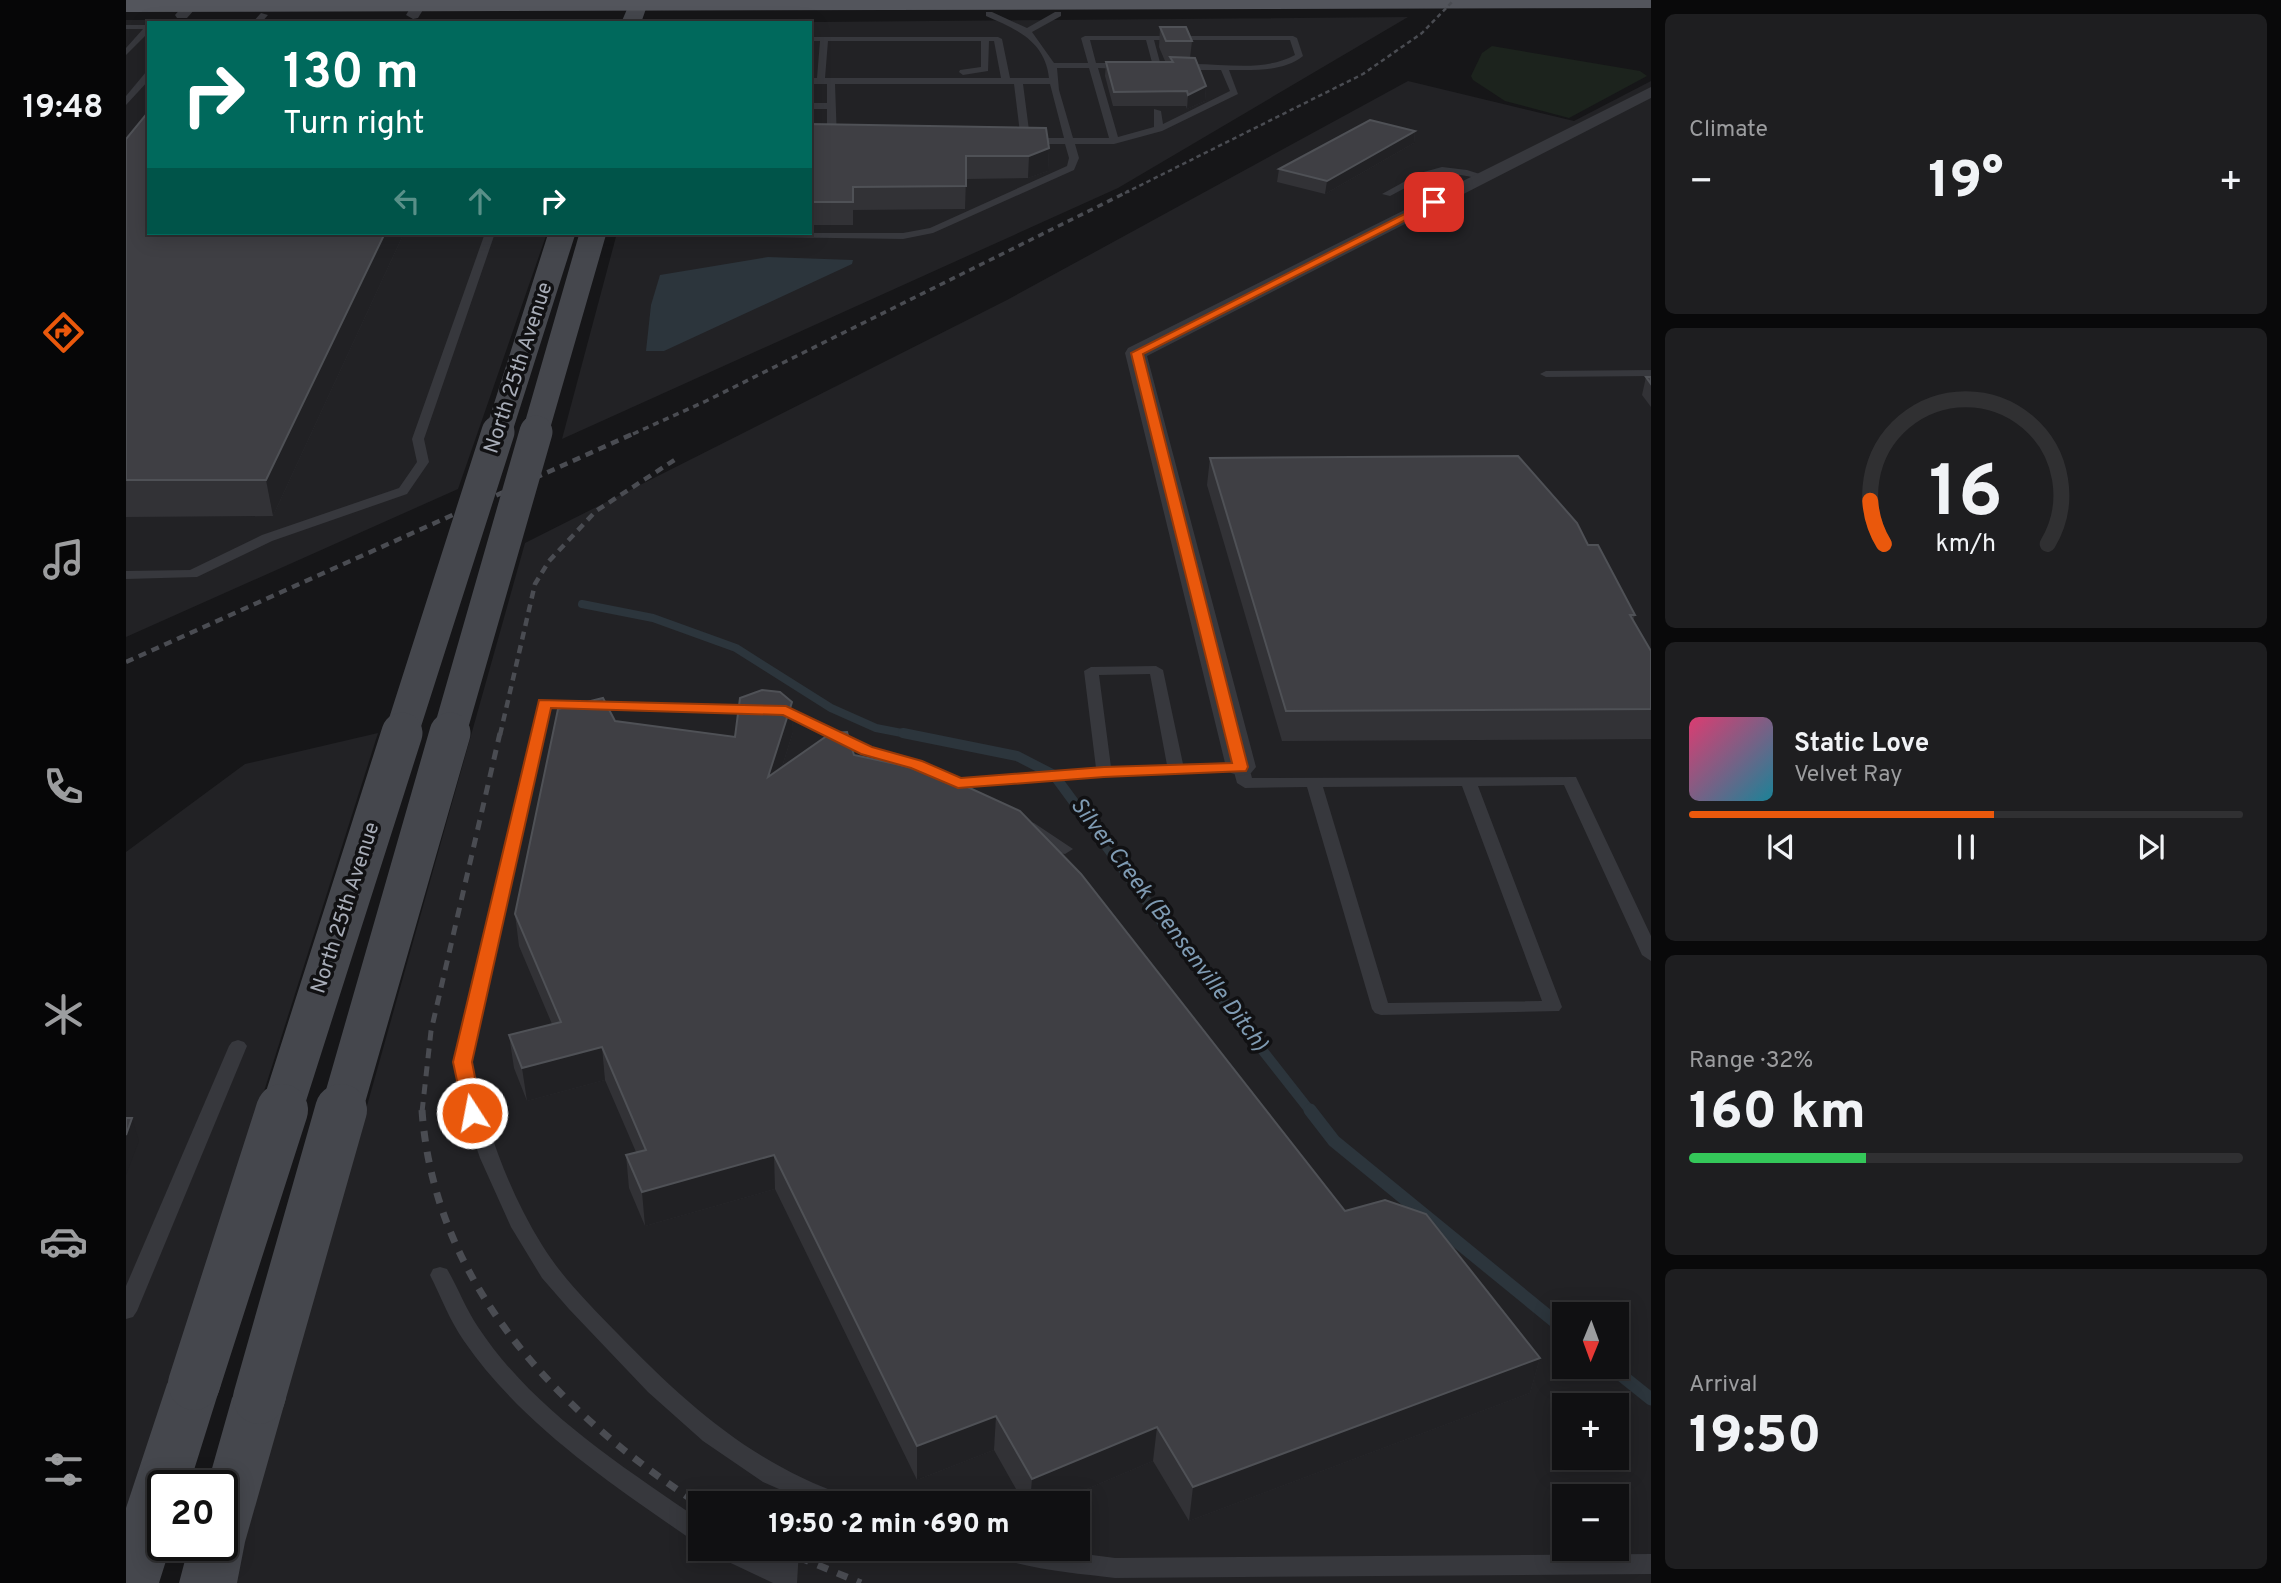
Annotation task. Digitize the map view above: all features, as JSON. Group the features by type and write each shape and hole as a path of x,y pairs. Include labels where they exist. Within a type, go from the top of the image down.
{"main road":[{"path":"882,5 989,14 1183,1 1651,2"},
{"path":"157,21 189,7 260,19 504,3 636,10"},
{"path":"126,6 662,10 882,5 1058,14 1651,13"},
{"path":"126,16 147,22"},
{"name":"North 25th Avenue","path":"130,1583 561,235"},
{"name":"North 25th Avenue","path":"238,1474 592,235"},
{"name":"North 25th Avenue","path":"208,1583 214,1561"}],"street":[{"path":"1241,767 1136,353 1651,92"}],"lane":[{"path":"770,235 904,236 933,230 1071,168 1074,158 1053,81 1052,65 1018,12"},
{"path":"126,27 147,24"},
{"path":"126,53 147,29"},
{"path":"812,80 937,76 985,69 985,38"},
{"path":"812,39 998,38 1006,81"},
{"path":"1114,141 1085,38 1293,38 1299,56 1286,65 1273,67 1144,66"},
{"path":"1149,38 1157,66"},
{"path":"1226,67 1276,62 1267,38"},
{"path":"138,39 147,39"},
{"path":"824,39 831,106 827,140 844,140"},
{"path":"1052,65 1131,66"},
{"path":"1014,141 1114,141 1159,130 1235,92 1226,67"},
{"path":"126,102 147,76"},
{"path":"937,76 1053,81"},
{"path":"812,87 827,80"},
{"path":"1018,81 1026,141"},
{"path":"812,106 831,106"},
{"path":"1157,111 1159,130"},
{"path":"1387,194 1438,168 1453,168 1484,177"},
{"path":"126,575 192,574 267,538 404,491 422,462 418,439 489,235"},
{"path":"1546,374 1651,373"},
{"path":"1104,772 1091,671 1156,670 1176,770"},
{"path":"795,1491 736,1453 677,1407 561,1288 534,1249 498,1178 472,1113 462,1062 545,704 786,711 866,750 917,765 958,783 982,798"},
{"path":"958,783 1104,772 1241,767 1244,783 1570,780 1651,955"},
{"path":"1314,783 1381,1009 1553,1007 1468,781"},
{"path":"1018,820 1065,849"},
{"path":"126,1311 237,1046"},
{"path":"440,1275 475,1340 523,1396 573,1440 688,1524"},
{"path":"748,1561 785,1580 786,1561"},
{"path":"1054,1561 1115,1576 1651,1564"}],"shaded area":[{"path":"1408,17 1118,188 562,439 616,235 812,235 812,22"},
{"path":"126,20 578,21 147,21 147,235 546,235 458,489 126,637"},
{"path":"1492,46 1640,71 1647,76 1569,118 1505,101 1473,80 1471,76 1482,53"},
{"path":"1408,81 1574,121 1651,81 1651,1583 233,1583 525,543 1007,300"},
{"path":"768,257 853,260 852,264 664,351 646,351 651,305 660,275"},
{"path":"378,733 126,1525 126,852 245,764"}],"building":[{"path":"1160,27 1186,27 1192,41 1166,41"},
{"path":"1170,57 1195,58 1206,86 1188,95 1187,91 1114,92 1106,62 1173,62"},
{"path":"147,113 147,235 384,235 266,480 126,480 126,139"},
{"path":"1370,120 1415,131 1327,181 1279,169"},
{"path":"812,124 1046,128 1049,148 1029,156 966,156 966,186 853,187 853,202 812,202"},
{"path":"1518,456 1577,523 1588,545 1598,545 1635,615 1630,615 1651,651 1651,709 1286,711 1210,458"},
{"path":"762,690 780,692 792,702 768,777 831,733 847,732 854,755 937,773 1020,811 1081,874 1345,1211 1385,1200 1426,1214 1540,1358 1193,1487 1157,1427 1032,1479 996,1416 917,1446 774,1155 642,1192 626,1155 646,1150 602,1047 522,1068 509,1035 561,1022 515,914 558,709 603,698 615,721 735,737 740,698"},
{"path":"126,1118 132,1118 126,1135"}],"waterway":[{"name":"Silver Creek (Bensenville Ditch)","path":"582,604 653,618 736,648 831,708 876,728 912,735"},
{"name":"Silver Creek (Bensenville Ditch)","path":"903,733 1017,756 1054,775 1167,929 1311,1112"},
{"name":"Silver Creek (Bensenville Ditch)","path":"1310,1110 1334,1141 1552,1319"},
{"name":"Silver Creek (Bensenville Ditch)","path":"1626,1379 1651,1399"}],"railway":[{"path":"1129,191 1363,74 1422,33 1454,0"},
{"path":"633,434 706,401 1129,191"},
{"path":"1125,193 1129,191"},
{"path":"126,662 637,432"},
{"path":"500,735 535,584 549,561 596,511 676,459"},
{"path":"422,1111 431,1031 500,733"},
{"path":"422,1111 432,1174 451,1233 479,1288 513,1339 554,1386 600,1430 688,1497"},
{"path":"808,1561 861,1583"}],"route":[{"path":"472,1113 462,1062 545,704 786,711 866,750 917,765 958,783 1104,772 1241,767 1136,353 1434,202"}]}
